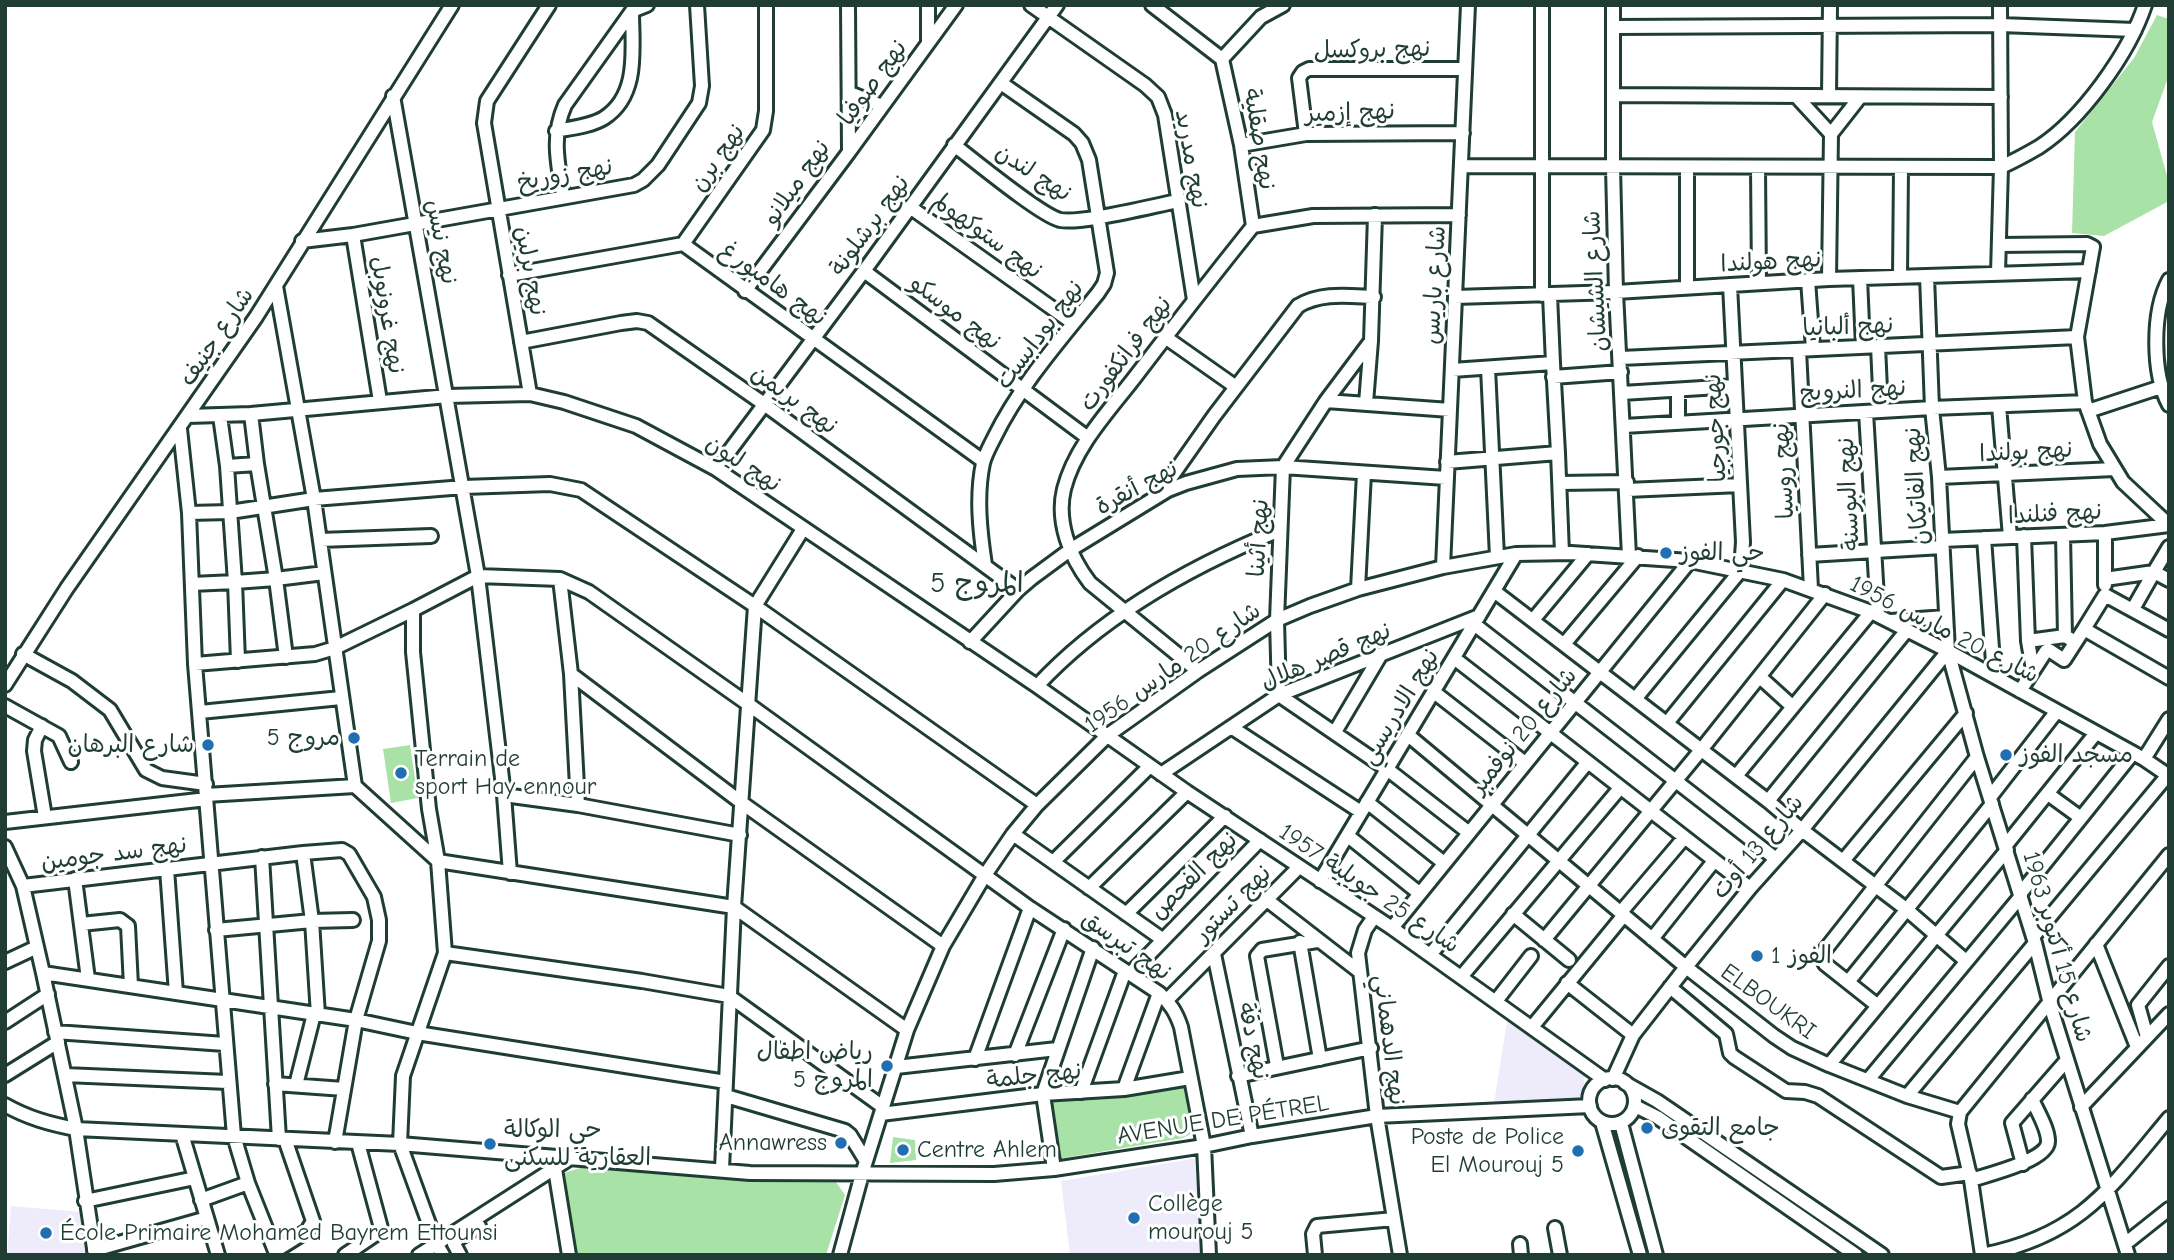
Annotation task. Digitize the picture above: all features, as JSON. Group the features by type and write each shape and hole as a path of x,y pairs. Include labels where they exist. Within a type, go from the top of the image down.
{"street":[{"name":"شارع جنيف","path":"5,685 23,654 276,286 452,5"},
{"name":"نهج برلين","path":"530,394 484,122 487,101 549,5"},
{"path":"563,197 556,131 565,105 632,11 647,5"},
{"name":"نهج زوريخ","path":"302,241 353,235 634,185 643,180 658,165 699,103 702,86 697,5"},
{"name":"نهج برن","path":"683,244 763,130 766,111 766,5"},
{"name":"نهج ميلانو","path":"745,290 849,152 848,5"},
{"path":"928,5 928,44"},
{"name":"نهج صوفيا","path":"849,152 956,5"},
{"name":"نهج مدريد","path":"1031,5 1158,97 1165,115 1194,300"},
{"name":"نهج برشلونة","path":"716,469 1057,5"},
{"path":"1157,7 1222,59 1261,17 1283,5"},
{"name":"شارع باريس","path":"1443,567 1468,5"},
{"path":"1542,5 1542,166 1546,295 1553,363 1562,553"},
{"name":"شارع الشيشان","path":"1614,5 1613,167 1616,292 1627,486 1634,556"},
{"path":"1829,96 1830,5"},
{"path":"1998,273 2001,167 2000,5"},
{"path":"1462,166 2001,167 2041,145 2101,84 2136,30 2145,5"},
{"path":"556,131 604,118 625,93 632,72 632,11"},
{"path":"1614,27 2000,25 2136,30"},
{"name":"نهج صقلية","path":"1222,59 1241,145 1253,226"},
{"name":"نهج بروكسل","path":"1306,134 1299,78 1309,69 1464,69"},
{"name":"نهج بودابست","path":"985,565 980,536 979,500 983,461 1023,389 1098,293 1106,278 1099,216 1082,143 1074,134 1001,83"},
{"path":"850,93 882,106"},
{"path":"1614,95 2001,97"},
{"name":"نهج نيس","path":"393,96 478,576 504,795 510,873"},
{"path":"1796,96 1831,134"},
{"path":"1829,279 1831,134 1860,97"},
{"name":"نهج إزمير","path":"1241,145 1306,134 1463,133"},
{"name":"نهج لندن","path":"954,145 1057,219 1099,216 1178,201"},
{"path":"1687,167 1687,288"},
{"path":"1758,167 1759,283"},
{"path":"1900,276 1901,168"},
{"name":"نهج ستوكهولم","path":"910,207 1073,324"},
{"path":"1366,403 1374,297 1376,215"},
{"path":"1253,226 1313,216 1459,215"},
{"name":"نهج فرانكفورت","path":"1198,671 1090,583 1077,566 1070,550 1062,513 1064,489 1088,438 1253,226"},
{"name":"نهج غرونوبل","path":"353,235 380,401"},
{"name":"نهج هامبورغ","path":"509,275 683,244 983,461"},
{"path":"2000,245 2090,244 2093,251 2077,337 2087,407 2101,444 2115,469 2132,491 2169,525"},
{"name":"نهج موسكو","path":"864,271 1088,438"},
{"name":"نهج هولندا","path":"1455,297 1616,292 1900,276 2089,271"},
{"name":"نهج الفاتيكان","path":"1927,276 1932,408 1939,477 1948,651"},
{"path":"1860,278 1863,347"},
{"path":"1808,280 1813,349"},
{"path":"2169,280 2164,288 2157,324 2157,354 2169,405"},
{"name":"نهج جورجيا","path":"1730,285 1743,542 1741,570"},
{"path":"276,286 314,499 355,786 438,861 734,907 907,1030"},
{"path":"1158,496 1298,306 1308,300 1322,297 1374,297"},
{"name":"نهج بريمن","path":"521,342 642,321 660,330 764,404 1018,590"},
{"path":"1165,337 1236,387"},
{"name":"نهج ألبانيا","path":"1621,358 2077,337"},
{"path":"1283,467 1326,401 1371,341"},
{"path":"1878,346 1881,411"},
{"name":"نهج روسيا","path":"1799,350 1811,589"},
{"path":"1452,370 1553,363"},
{"path":"1488,368 1497,557"},
{"path":"1553,377 1621,372"},
{"name":"نهج النرويج","path":"1623,426 1932,408 2087,407 2164,383"},
{"path":"1622,393 1735,386"},
{"path":"1678,390 1678,423"},
{"name":"نهج ليون","path":"188,416 251,414 448,396 530,394 564,402 636,426 716,469 1108,735"},
{"path":"1326,401 1450,410"},
{"path":"1999,406 2010,537"},
{"name":"نهج البوسنة","path":"1866,412 1879,616"},
{"path":"251,414 286,657"},
{"path":"220,416 227,467 238,661"},
{"path":"180,429 189,513 195,664 234,1136 248,1182 276,1253"},
{"path":"1447,462 1558,453"},
{"path":"227,467 257,464"},
{"name":"نهج أنقرة","path":"970,642 1018,590 1070,550 1186,482 1237,469 1283,467 1446,478"},
{"name":"نهج أثينا","path":"1279,695 1276,620 1283,467"},
{"name":"نهج بولندا","path":"1939,477 2115,469"},
{"path":"1358,589 1364,473"},
{"path":"189,513 263,509 314,499 464,487 550,484 581,490 755,606 1037,805"},
{"path":"1560,484 1740,485"},
{"name":"نهج فنلندا","path":"1809,555 1873,551 1984,538 2105,533 2169,525"},
{"path":"722,1169 734,907 755,606 803,529"},
{"path":"1037,686 1124,612 1196,567 1280,530"},
{"path":"2028,642 2070,639 2084,629 2105,595 2105,533"},
{"path":"2020,691 2048,650 2064,660 2070,639 2063,535"},
{"path":"320,540 431,536"},
{"path":"963,548 980,536"},
{"path":"2024,536 2028,642 2033,670"},
{"path":"1984,538 1993,676"},
{"path":"2133,609 2169,547"},
{"name":"شارع 20 مارس 1956","path":"840,1255 907,1030 943,946 985,874 1013,834 1037,805 1108,735 1198,671 1276,620 1358,589 1443,567 1516,554 1634,556 1690,561 1741,570 1811,589 1879,616 2057,711 2168,776"},
{"name":"نهج الادريسي","path":"1320,881 1516,554"},
{"path":"1533,620 1588,554"},
{"path":"1564,643 1634,556"},
{"name":"شارع 20 نوفمبر","path":"1392,928 1690,561"},
{"path":"1636,698 1741,570"},
{"path":"2105,579 2154,572 2169,580"},
{"path":"192,584 324,573"},
{"path":"195,664 286,657 335,648 478,576 560,579 570,674 578,806"},
{"name":"نهج تبرسق","path":"560,579 589,592 1030,908 1163,997 1174,1008 1181,1027 1204,1146 1209,1255"},
{"path":"1667,723 1783,580"},
{"path":"1494,591 1600,670 1906,909 1966,961"},
{"path":"1544,940 1825,594"},
{"path":"2105,595 2169,630"},
{"path":"413,610 412,652 429,809 438,861 445,953 403,1076 400,1144 436,1243 443,1255"},
{"path":"1736,776 1793,707 1879,616 1946,617"},
{"path":"1476,620 1574,704 1776,859"},
{"name":"نهج قصر هلال","path":"1161,774 1279,695 1476,620"},
{"path":"2084,629 2169,678"},
{"path":"1768,801 1907,630"},
{"name":"شارع 15 أكتوبر 1963","path":"1948,651 2067,1060 2126,1249"},
{"name":"شارع 13 أوت","path":"1614,1080 1633,1035 1670,987 1948,651"},
{"path":"23,654 72,681 110,710 146,770 206,792"},
{"path":"1335,732 1380,656"},
{"path":"1454,658 1750,888"},
{"path":"570,674 742,803 943,946"},
{"path":"1760,677 1793,707"},
{"path":"1434,692 1525,763"},
{"path":"1279,695 1387,769 1468,832"},
{"path":"200,712 341,698"},
{"path":"5,706 42,726 62,741 71,762"},
{"path":"1848,982 1992,800 2057,711"},
{"path":"1843,862 1966,713"},
{"path":"1868,1080 2081,818 2169,719"},
{"path":"42,726 35,740 34,751 45,817"},
{"path":"1231,727 1364,807 1444,863"},
{"path":"1829,1065 1937,937 2096,733"},
{"name":"شارع 25 جويلية 1957","path":"1108,735 1187,792 1392,928 1532,1027 1614,1080 1657,1101 1882,1255"},
{"name":"ELBOUKRI","path":"1408,735 1686,967 1774,1036 1801,1053 1829,1065 1907,1096 1960,1112"},
{"path":"1878,1006 1825,964 1821,955 1977,757"},
{"path":"1430,955 1527,833 1587,763"},
{"path":"1053,862 1150,766"},
{"path":"1907,1096 2168,776"},
{"path":"5,822 206,792 355,786"},
{"path":"1461,977 1620,788"},
{"path":"1089,888 1187,792"},
{"path":"2048,794 2081,818"},
{"path":"504,795 740,835"},
{"path":"1126,914 1225,816"},
{"path":"1013,834 1162,939"},
{"path":"1348,836 1419,893"},
{"path":"1532,1027 1684,838"},
{"name":"نهج الفحص","path":"1127,972 1260,840"},
{"path":"5,848 23,886 48,994 76,1129 95,1252 207,1218"},
{"name":"نهج سد جومين","path":"23,886 303,853 345,852 352,857 374,897 379,920 379,941 356,1020"},
{"path":"296,1085 316,1014 312,921 303,853"},
{"path":"2168,857 1960,1112 1958,1124 1971,1177 1982,1255 2058,1231 2109,1190 2169,1118"},
{"path":"261,1255 276,1253 307,1231 313,1221 282,1139 275,1084 262,858"},
{"path":"1652,939 1714,861"},
{"name":"نهج تستور","path":"1163,997 1214,954 1299,867"},
{"path":"167,869 176,993"},
{"path":"75,879 88,979"},
{"path":"1267,900 1360,972"},
{"path":"975,1059 1030,908"},
{"path":"1513,914 1569,960"},
{"name":"نهج الدهماني","path":"1374,916 1357,953 1371,1048 1377,1116 1400,1255"},
{"path":"80,924 120,920 125,922 128,926 131,986"},
{"path":"216,930 353,920"},
{"path":"1015,1055 1064,929"},
{"path":"1277,1066 1257,961 1262,950 1317,941"},
{"path":"1300,942 1320,1059"},
{"path":"2096,944 2137,1047"},
{"path":"5,962 37,947"},
{"path":"1054,1169 1043,1094 1093,948"},
{"path":"445,953 729,996 882,1111"},
{"name":"نهج دقة","path":"1214,954 1252,1136"},
{"path":"1496,1001 1531,956"},
{"path":"2147,1037 2137,1005 2169,966"},
{"path":"1081,1092 1127,972"},
{"path":"43,973 356,1020 417,1033 726,1082"},
{"path":"1567,983 1633,1035"},
{"path":"1670,987 1726,1034 1730,1053 1734,1057 1786,1091 1818,1096 1941,1177 1971,1177 2023,1164 2045,1150 2049,1142 2032,1099"},
{"path":"5,1022 48,994"},
{"path":"1124,1089 1163,997"},
{"path":"2081,1107 2169,1014"},
{"path":"335,1142 356,1020"},
{"path":"5,1074 56,1037 225,1044"},
{"path":"1238,1076 1371,1048"},
{"path":"896,1067 1057,1049"},
{"path":"2023,1164 2012,1123 2067,1060"},
{"path":"65,1075 228,1082"},
{"name":"نهج جلمة","path":"882,1111 1043,1094 1124,1089 1190,1078"},
{"path":"1602,1122 1621,1123 1632,1113 1635,1106 1631,1089 1614,1080 1593,1090 1590,1106 1602,1122 1640,1255"},
{"path":"275,1084 344,1089"},
{"path":"726,1096 845,1131 850,1135 864,1168"},
{"name":"AVENUE DE PÉTREL","path":"5,1105 43,1123 76,1129 400,1144 750,1172 864,1168 994,1174 1054,1169 1377,1116 1590,1106"},
{"path":"1635,1106 1657,1117 1856,1255"},
{"path":"1621,1123 1656,1255"},
{"path":"182,1135 218,1255"},
{"path":"345,1255 381,1228 358,1143"},
{"path":"460,1255 454,1244 456,1240 556,1173 572,1157"},
{"path":"419,1255 556,1173"},
{"path":"556,1173 569,1255"},
{"path":"85,1201 195,1178"},
{"path":"201,1199 248,1182"},
{"path":"2126,1249 2169,1209"},
{"path":"1315,1255 1313,1234 1317,1226 1394,1219"},
{"path":"1555,1228 1560,1255"}],"shaded area":[{"path":"1508,1016 1585,1072 1583,1097 1494,1103"},
{"name":"Collège mourouj 5","path":"1198,1158 1206,1255 1070,1255 1061,1181"},
{"name":"École Primaire Mohamed Bayrem Ettounsi","path":"11,1206 80,1212 86,1255 7,1255"}],"green space":[{"path":"2157,15 2169,19 2169,75 2152,122 2169,183 2169,201 2104,236 2072,233 2075,132 2134,58"},
{"name":"Terrain de sport Hay ennour","path":"410,745 418,798 391,803 383,749"},
{"path":"1190,1082 1199,1129 1183,1138 1058,1159 1050,1096"},
{"name":"Centre Ahlem","path":"893,1137 915,1140 916,1160 890,1163"},
{"path":"589,1165 834,1179 845,1195 826,1255 577,1255 561,1174"}],"place":[{"name":"حي الفوز","path":"1666,553"},
{"name":"مروج 5","path":"354,738"},
{"name":"شارع البرهان","path":"208,745"},
{"name":"مسجد الفوز","path":"2006,755"},
{"name":"Terrain de sport Hay ennour","path":"401,773"},
{"name":"الفوز 1","path":"1757,956"},
{"name":"رياض اطفال المروج 5","path":"887,1066"},
{"name":"جامع التقوى","path":"1647,1128"},
{"name":"Annawress","path":"841,1143"},
{"name":"حي الوكالة العقارية للسكنى","path":"490,1144"},
{"name":"Centre Ahlem","path":"903,1150"},
{"name":"Poste de Police El Mourouj 5","path":"1578,1151"},
{"name":"Collège mourouj 5","path":"1134,1218"},
{"name":"École Primaire Mohamed Bayrem Ettounsi","path":"46,1233"}],"district":[{"name":"المروج 5","path":"977,584"}]}
